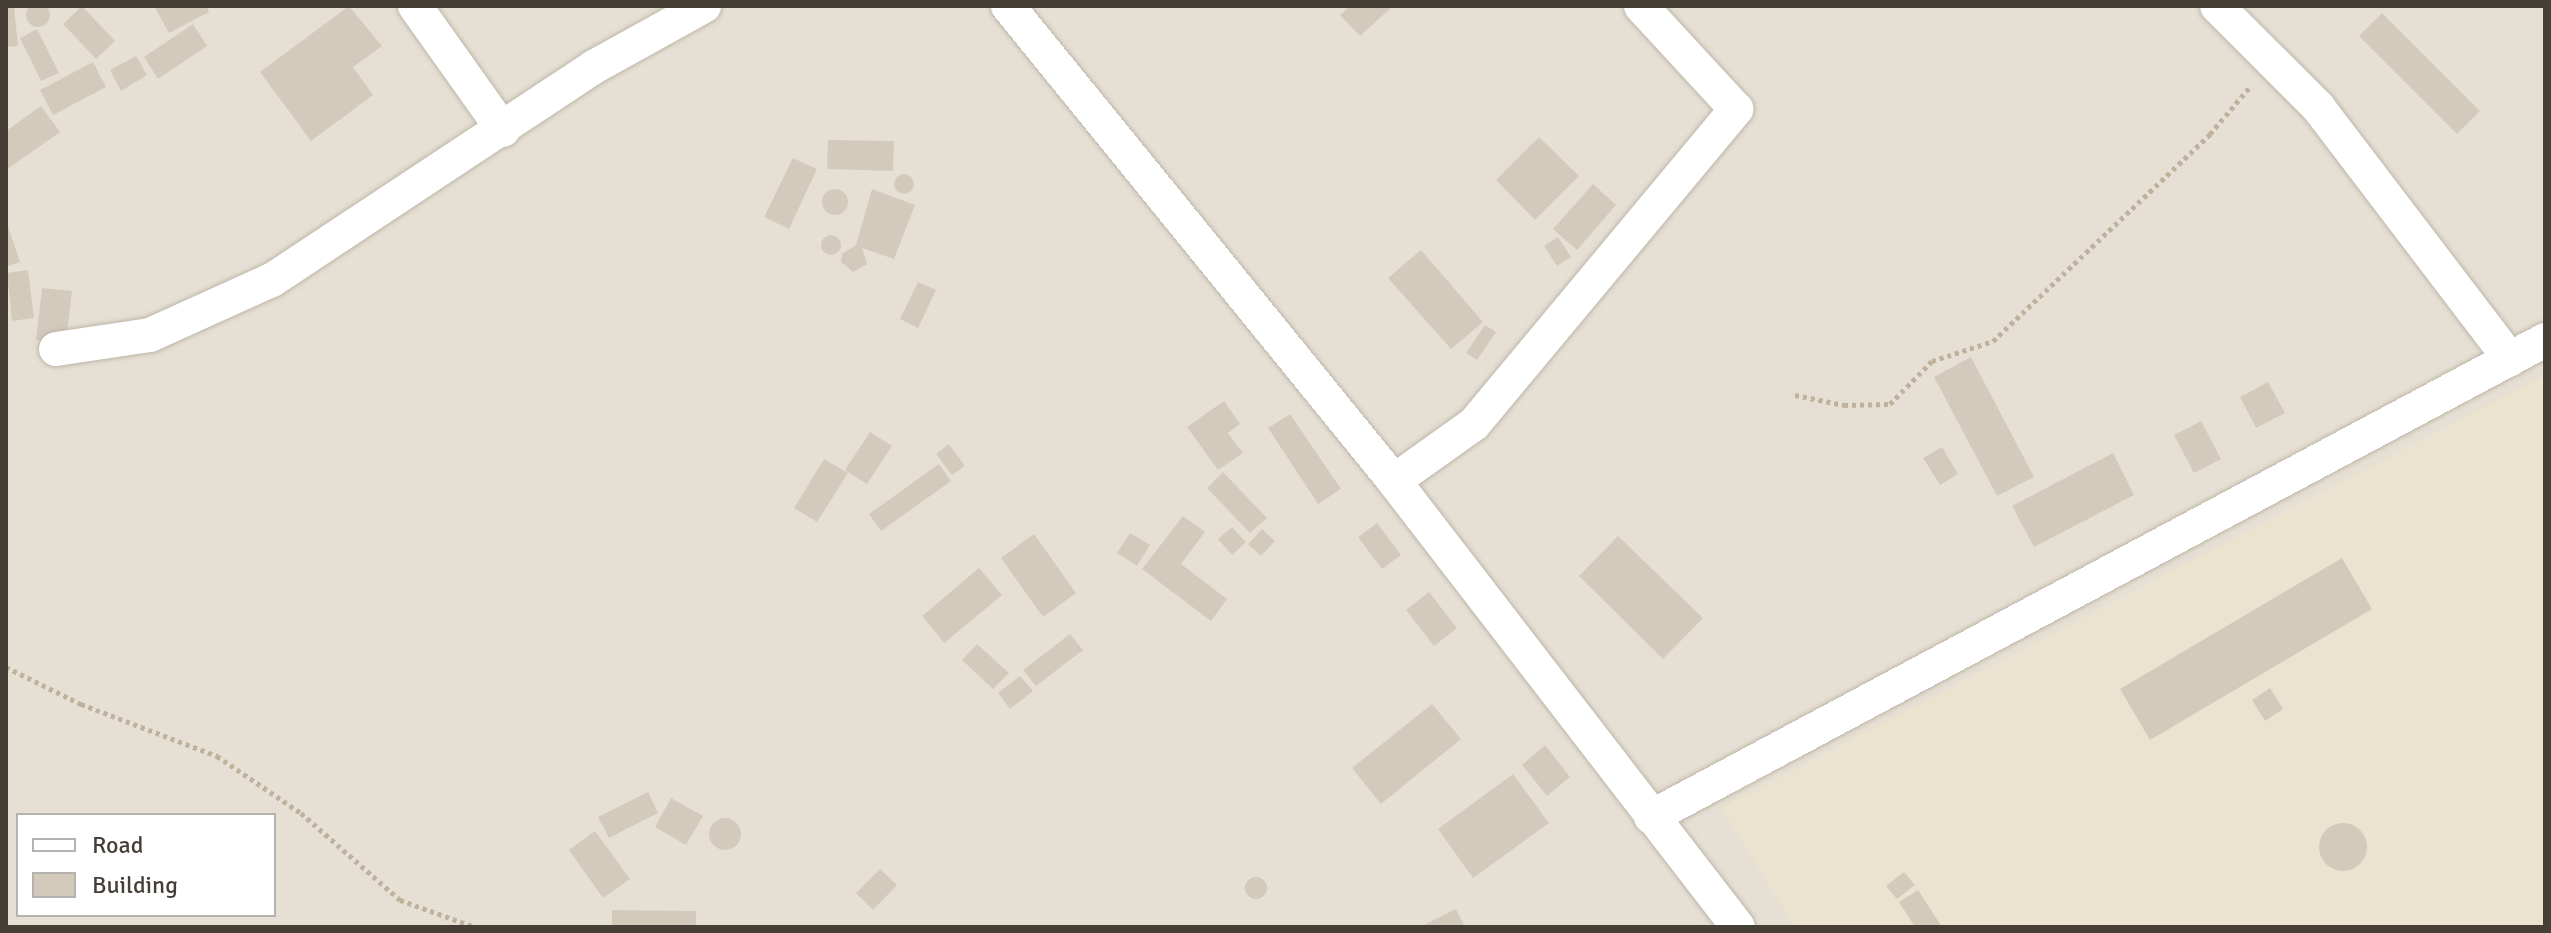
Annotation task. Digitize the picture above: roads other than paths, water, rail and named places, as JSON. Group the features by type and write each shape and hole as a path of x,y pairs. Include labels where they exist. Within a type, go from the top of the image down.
{"street":[{"path":"415,6 503,130"},
{"path":"56,349 150,335 272,280 594,67 704,6"},
{"path":"1008,6 1394,481 1738,927"},
{"path":"1394,481 1474,424 1736,109 1641,6"},
{"path":"2217,6 2318,107 2510,359"},
{"path":"1651,817 2545,340"}]}
